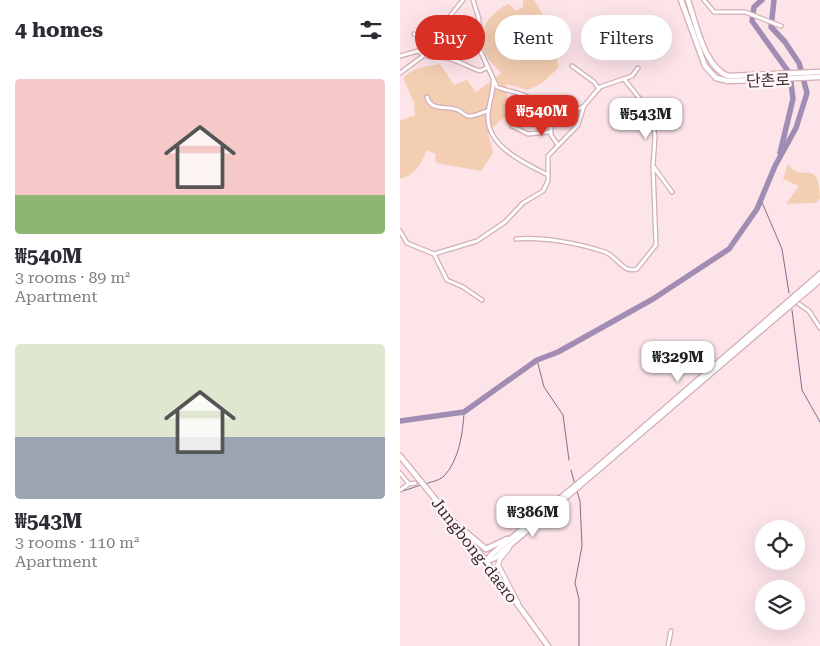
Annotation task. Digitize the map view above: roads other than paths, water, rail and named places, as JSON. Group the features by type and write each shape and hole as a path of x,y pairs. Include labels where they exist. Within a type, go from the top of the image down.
{"main road":[{"name":"단촌로","path":"682,0 703,60 716,78 728,81 819,75"},
{"name":"단촌로","path":"688,0 709,60 719,73 728,76 776,77"},
{"path":"587,478 820,274"},
{"path":"486,561 495,558 820,280"},
{"name":"Jungbong-daero","path":"400,456 417,482 430,493 486,561 548,646"},
{"path":"486,561 515,535 568,494"},
{"path":"457,525 486,549 515,535"}],"street":[{"path":"414,34 424,38 430,36 439,29 463,0"},
{"path":"473,0 479,19 479,48 492,78 499,88 519,93 531,99 541,116 551,123"},
{"path":"704,0 716,12 746,12 781,26"},
{"path":"400,56 415,52"},
{"path":"400,73 418,60"},
{"path":"453,60 466,67 480,70 488,67"},
{"path":"572,66 594,82 599,89"},
{"path":"551,123 584,106 599,89 632,76 638,68"},
{"path":"492,78 493,91 488,118 496,141 514,157 548,175"},
{"path":"516,239 568,241 606,252 626,269 637,269 656,245 653,166 655,129 652,114 624,79"},
{"path":"427,97 435,107 443,109 450,107 467,116 488,111"},
{"path":"400,231 407,243 434,254 477,241 505,222 519,207 543,191 548,175 548,157 578,125 584,106"},
{"path":"551,123 550,132 558,145"},
{"path":"512,126 528,134 550,132"},
{"path":"653,166 672,192"},
{"path":"434,254 447,280 463,287 482,300"},
{"path":"799,304 809,311 820,328"},
{"path":"400,473 409,484"},
{"path":"400,490 409,484 417,482"},
{"path":"515,541 500,559 498,565 520,607"},
{"path":"668,646 671,631"}],"waterway":[{"path":"762,0 754,7 752,21 790,74 793,99 780,153"},
{"path":"400,421 464,412 537,360 558,352 653,299 729,249 757,209 775,166 796,128 807,93 799,63 785,42 771,27 774,0"},
{"path":"761,200 782,249 789,293"},
{"path":"792,310 802,390 820,422"},
{"path":"537,360 544,387 563,415 569,460"},
{"path":"425,484 443,477 453,463 463,429 464,412"},
{"path":"571,470 575,485"},
{"path":"400,492 421,485"},
{"path":"577,491 580,501 582,546 575,583 579,599 579,646"}]}
